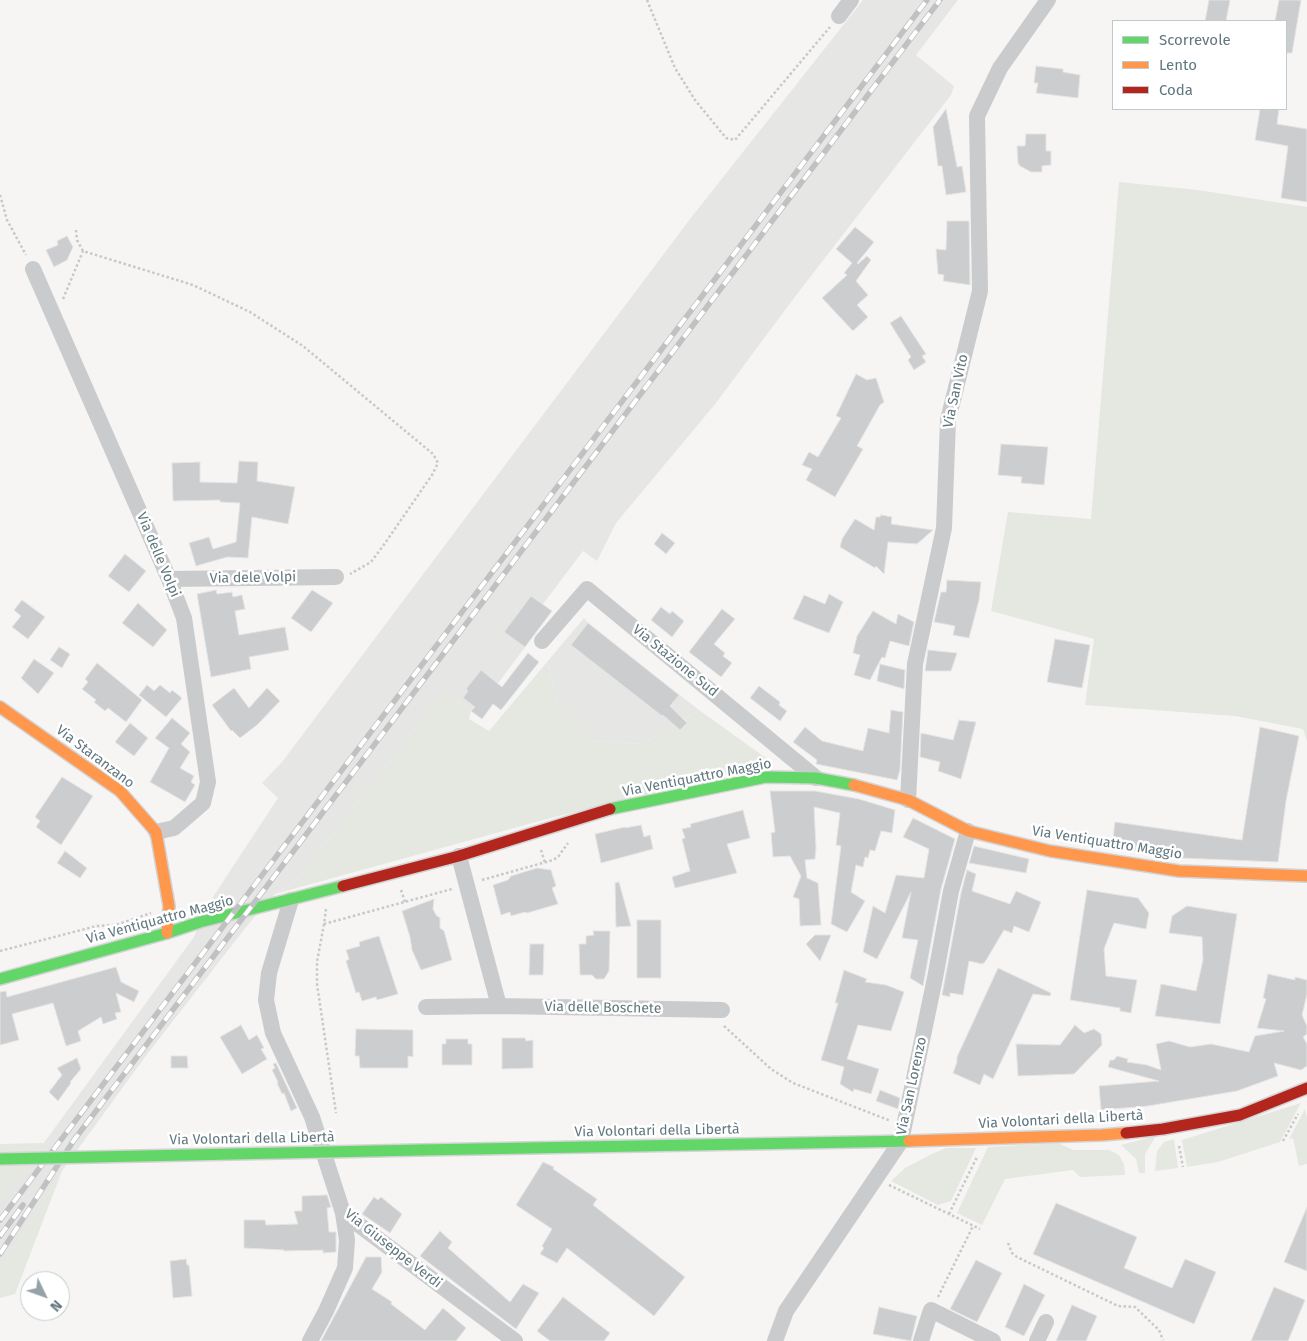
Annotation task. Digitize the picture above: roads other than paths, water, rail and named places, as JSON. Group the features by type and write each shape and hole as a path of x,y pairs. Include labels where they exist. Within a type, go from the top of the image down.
{"street":[{"path":"839,16 851,0"},
{"name":"Via San Vito","path":"908,800 915,664 944,528 948,420 980,291 977,116 1000,68 1048,0"},
{"name":"Via delle Volpi","path":"33,269 169,579 184,618 208,782 203,803 174,828 156,832"},
{"name":"Via dele Volpi","path":"169,579 336,577"},
{"name":"Via Stazione Sud","path":"542,642 587,589 816,778"},
{"name":"Via Staranzano","path":"0,707 120,791 156,832 169,906 167,933"},
{"name":"Via Ventiquattro Maggio","path":"0,979 167,933 200,922 459,856 615,808 766,777 816,778 862,786 908,800 968,831 1050,851 1179,871 1307,876"},
{"name":"Via San Lorenzo","path":"766,1341 901,1141 935,978 950,891 968,831"},
{"path":"459,856 499,1006"},
{"name":"Via Giuseppe Verdi","path":"291,900 269,973 266,1000 273,1033 312,1117 343,1213 515,1341"},
{"name":"Via delle Boschete","path":"426,1007 499,1006 714,1010"},
{"name":"Via Volontari della Libertà","path":"0,1159 901,1141 1102,1135 1163,1129 1240,1115 1307,1088"},
{"path":"310,1341 345,1268 347,1240 343,1213"},
{"path":"922,1341 931,1310 993,1341"},
{"name":"Via San Lorenzo","path":"775,1341 786,1312"},
{"path":"1037,1341 1046,1322"}],"railway":[{"path":"0,1220 927,0"},
{"path":"0,1254 74,1140 940,0"},
{"path":"0,1236 23,1205"}]}
